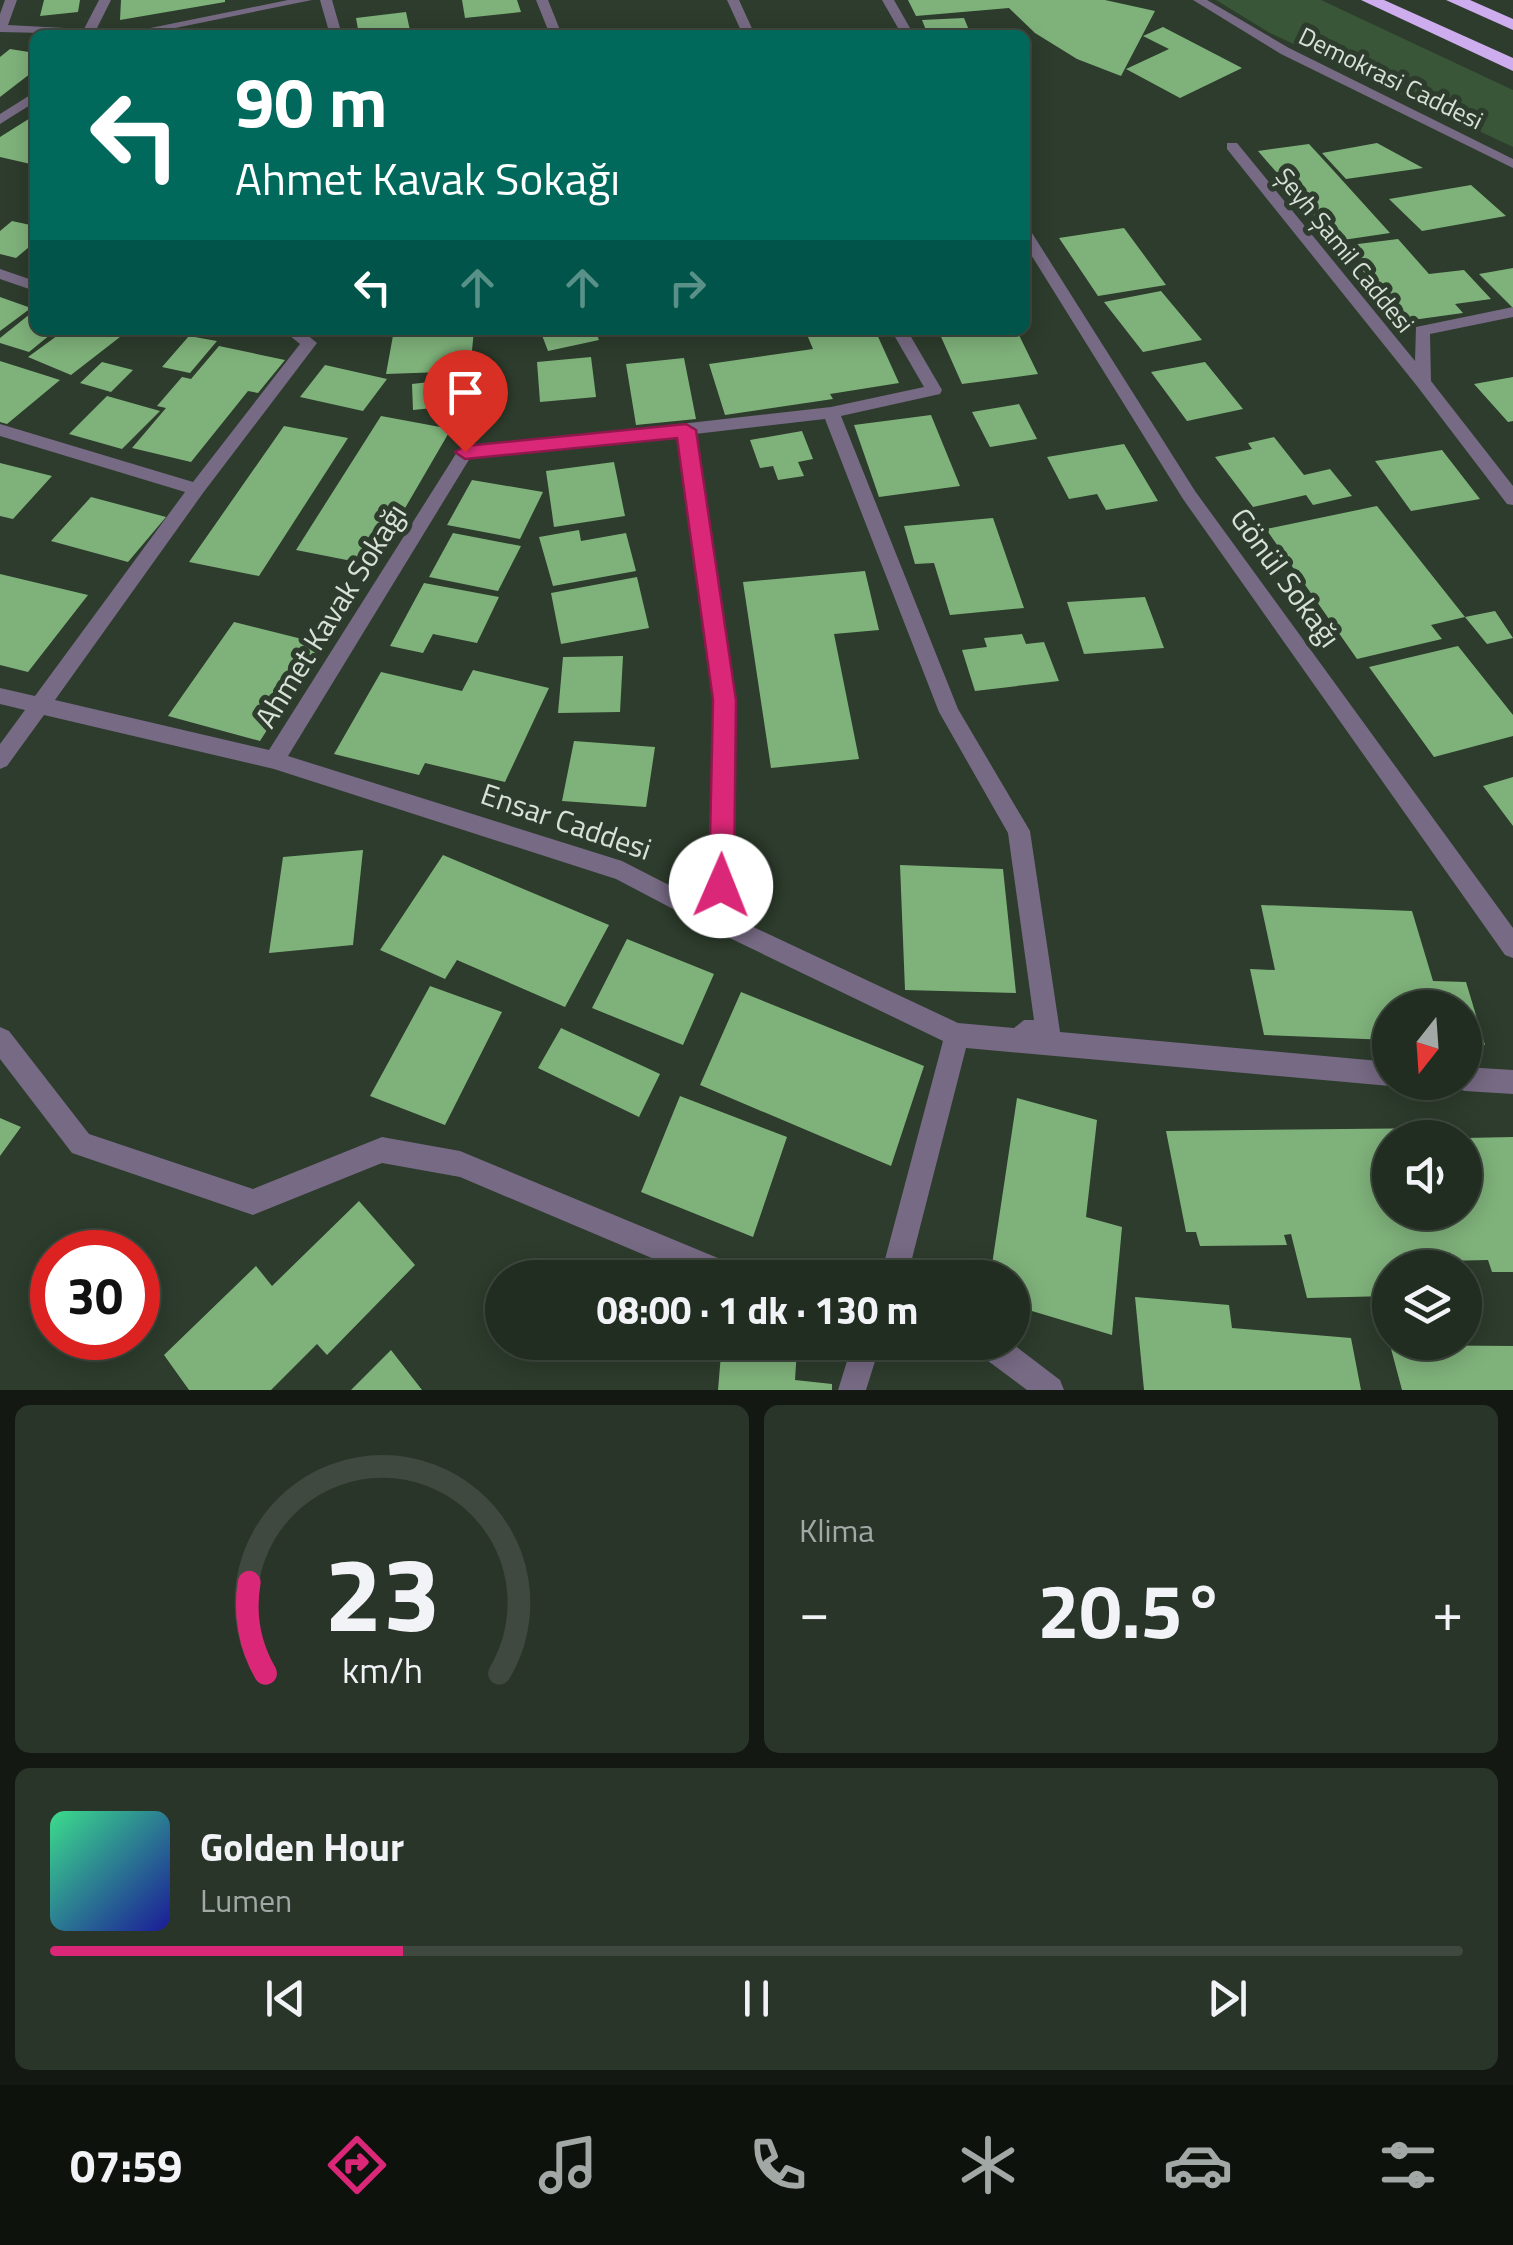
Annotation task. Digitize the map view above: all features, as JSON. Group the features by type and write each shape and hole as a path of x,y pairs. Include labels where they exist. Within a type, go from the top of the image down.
{"highway":[{"path":"1370,0 1513,65"},
{"path":"1456,0 1513,25"}],"street":[{"path":"11,0 0,28 44,30"},
{"path":"90,30 105,0"},
{"path":"149,30 306,0"},
{"path":"326,0 335,30"},
{"path":"542,0 554,30"},
{"path":"734,0 747,30"},
{"path":"888,0 905,30"},
{"name":"Demokrasi Caddesi","path":"1200,0 1285,52 1513,164"},
{"path":"0,120 30,99"},
{"name":"Şeyh Şamil Caddesi","path":"1232,146 1513,498"},
{"name":"Gönül Sokağı","path":"1030,241 1189,495 1513,947"},
{"path":"0,274 30,284"},
{"path":"1423,382 1422,331 1513,312"},
{"path":"0,760 197,489 309,343 298,335"},
{"name":"Ahmet Kavak Sokağı","path":"274,760 465,452 831,413 934,390 902,335"},
{"path":"831,413 949,712 1020,831 1048,1030 958,1035 899,1260"},
{"path":"0,430 197,489"},
{"path":"686,430 724,700 721,923"},
{"name":"Ensar Caddesi","path":"0,696 274,760 622,871 721,923 958,1035 1372,1072"},
{"path":"0,1039 81,1144 253,1202 382,1150 460,1164 689,1260"},
{"path":"1482,1080 1513,1082"},
{"path":"852,1390 861,1360"},
{"path":"1010,1360 1050,1390"}],"green space":[{"path":"1216,0 1321,0 1513,90 1513,147 1270,33"}],"building":[{"path":"44,0 80,0 78,12 40,16"},
{"path":"121,0 225,0 225,2 120,20"},
{"path":"462,0 517,0 521,12 465,18"},
{"path":"908,0 1105,0 1155,11 1121,76 1077,59 1035,33 1009,8 916,16"},
{"path":"406,12 410,30 358,30 356,18"},
{"path":"964,18 969,30 926,30 922,20"},
{"path":"1163,27 1242,68 1180,98 1126,69 1169,49 1143,36"},
{"path":"10,49 30,52 30,74 0,97 0,57"},
{"path":"30,118 30,164 0,157 0,137"},
{"path":"1377,143 1423,168 1346,179 1322,153"},
{"path":"1309,144 1390,233 1336,241 1258,151"},
{"path":"1471,185 1506,216 1422,231 1389,199"},
{"path":"12,221 30,225 30,246 16,258 0,254 0,231"},
{"path":"1124,228 1166,285 1098,296 1059,238"},
{"path":"1398,239 1429,274 1464,270 1491,299 1455,304 1463,313 1405,321 1342,246"},
{"path":"1513,268 1513,308 1479,274"},
{"path":"1161,291 1202,340 1143,352 1104,302"},
{"path":"0,297 30,308 30,309 0,331"},
{"path":"30,314 30,335 50,335 29,352 0,343 0,338"},
{"path":"58,335 123,335 71,375 28,357"},
{"path":"393,335 474,335 470,371 386,374"},
{"path":"542,335 597,335 599,340 548,351"},
{"path":"807,335 877,335 899,383 830,394 833,399 725,415 709,364 813,349"},
{"path":"940,335 1019,335 1038,374 962,384"},
{"path":"189,336 217,341 190,373 162,367"},
{"path":"219,346 285,360 258,393 248,391 191,462 132,448 166,408 157,406 182,377 191,379"},
{"path":"591,357 596,397 540,402 537,362"},
{"path":"684,358 696,419 636,425 626,364"},
{"path":"0,361 60,380 7,424 0,422"},
{"path":"102,362 133,370 111,392 80,383"},
{"path":"1205,362 1243,409 1187,421 1151,372"},
{"path":"325,365 387,379 363,411 300,397"},
{"path":"481,376 484,410 444,415 443,407 413,410 412,384"},
{"path":"1513,377 1513,421 1508,422 1474,384"},
{"path":"107,396 160,411 122,449 69,434"},
{"path":"1019,404 1037,439 990,447 972,412"},
{"path":"931,415 960,486 879,497 854,425"},
{"path":"381,416 451,429 372,565 296,550"},
{"path":"284,426 348,438 259,576 189,562"},
{"path":"802,431 813,459 798,462 804,476 778,480 773,466 760,468 750,440"},
{"path":"1274,437 1304,475 1330,469 1352,496 1313,505 1306,495 1253,507 1215,457 1252,449 1248,443"},
{"path":"1124,444 1158,501 1106,510 1097,494 1069,499 1047,457"},
{"path":"1442,450 1480,499 1411,511 1375,461"},
{"path":"614,462 625,516 554,527 546,471"},
{"path":"0,463 52,476 13,519 0,516"},
{"path":"472,480 543,492 520,539 447,525"},
{"path":"91,497 166,517 128,562 51,541"},
{"path":"1377,506 1465,617 1431,625 1442,639 1357,659 1266,529"},
{"path":"993,518 1024,608 950,615 934,563 915,564 904,526"},
{"path":"579,530 581,541 626,533 636,571 553,586 539,537"},
{"path":"453,533 521,546 498,591 429,577"},
{"path":"865,571 879,630 834,634 859,759 771,768 743,582"},
{"path":"0,574 88,595 28,672 0,665"},
{"path":"637,577 649,628 561,644 551,593"},
{"path":"424,583 499,597 477,643 433,634 423,653 390,646"},
{"path":"1145,597 1164,648 1084,654 1067,602"},
{"path":"1495,611 1513,638 1487,644 1465,617"},
{"path":"234,622 322,644 260,741 168,716"},
{"path":"1022,634 1026,644 1044,642 1059,681 975,691 962,650 987,647 984,638"},
{"path":"1458,646 1513,715 1513,736 1434,757 1369,667"},
{"path":"623,656 620,712 558,713 563,657"},
{"path":"473,670 549,688 505,782 425,763 419,775 334,754 381,672 462,691"},
{"path":"574,741 655,747 646,807 562,801"},
{"path":"1513,777 1513,826 1483,786"},
{"path":"363,850 353,945 269,953 283,857"},
{"path":"443,855 609,925 565,1007 457,960 445,979 380,950"},
{"path":"900,865 1003,869 1016,993 905,990"},
{"path":"1261,905 1412,911 1433,981 1466,982 1468,990 1372,990 1372,1039 1264,1035 1250,969 1275,970"},
{"path":"627,939 714,974 683,1045 592,1008"},
{"path":"430,986 502,1012 445,1125 370,1096"},
{"path":"741,992 924,1066 891,1166 700,1085"},
{"path":"561,1028 660,1074 639,1117 538,1068"},
{"path":"680,1096 787,1137 753,1237 641,1192"},
{"path":"1017,1098 1097,1120 1086,1217 1122,1227 1112,1335 1030,1310 1030,1260 993,1260"},
{"path":"0,1118 21,1127 0,1156"},
{"path":"1372,1129 1372,1230 1482,1230 1482,1138 1513,1137 1513,1272 1492,1272 1488,1260 1482,1260 1482,1250 1372,1250 1372,1296 1307,1298 1291,1234 1284,1235 1287,1245 1200,1246 1196,1232 1186,1232 1166,1131"},
{"path":"359,1201 415,1265 327,1355 317,1344 271,1390 189,1390 164,1355 256,1266 272,1286"},
{"path":"1135,1297 1229,1305 1232,1328 1351,1338 1361,1390 1144,1390"},
{"path":"1482,1346 1513,1346 1513,1390 1402,1390 1394,1360 1482,1360"},
{"path":"391,1350 422,1390 351,1390"},
{"path":"720,1360 796,1360 795,1380 832,1384 832,1390 718,1390"}],"route":[{"path":"465,452 686,430 724,700 721,886"}]}
